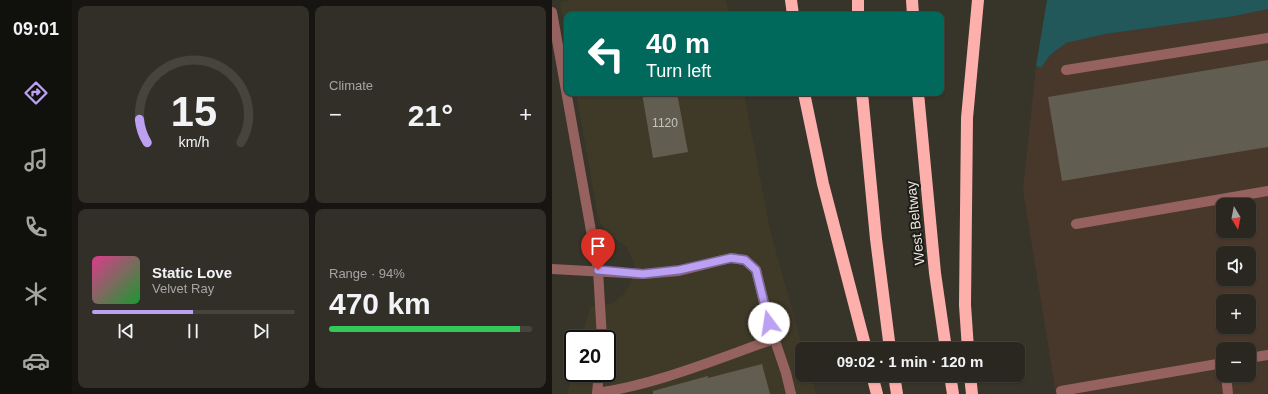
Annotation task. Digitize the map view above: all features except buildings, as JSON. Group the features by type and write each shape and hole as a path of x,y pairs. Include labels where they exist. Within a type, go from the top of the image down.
{"highway":[{"path":"791,0 793,12"},
{"path":"858,0 858,12"},
{"path":"912,0 913,12"},
{"path":"968,342 965,305 967,118 978,0"},
{"path":"805,96 823,184 864,342"},
{"path":"862,96 876,239 889,342"},
{"name":"West Beltway","path":"918,96 935,273 945,342"},
{"path":"874,382 877,394"},
{"path":"895,382 897,394"},
{"path":"951,382 953,394"},
{"path":"971,382 972,394"}],"street":[{"path":"552,12 564,79"},
{"path":"1066,70 1268,38"},
{"path":"567,96 598,270 601,330"},
{"path":"1076,224 1268,191"},
{"path":"552,269 598,270 643,274 679,270 731,258 745,260 756,270 774,339 786,372 791,394"},
{"path":"598,382 597,393 621,390 650,382 774,339"},
{"path":"1256,357 1268,355"},
{"path":"1061,391 1216,363"},
{"path":"1227,382 1228,394"}],"shaded area":[{"path":"573,0 726,0 728,12 564,12 564,24 560,2"},
{"path":"1268,9 1268,394 1056,394 1023,190 1036,66 1041,68 1050,55 1066,43 1105,34 1235,16"},
{"path":"577,96 745,96 770,230 801,342 795,342 795,382 813,382 816,394 567,394 570,382 616,382 616,330 584,330 590,307 613,303 626,292 635,273 633,261 627,247 605,232 598,217"}],"water":[{"path":"1047,0 1268,0 1268,9 1235,16 1105,34 1066,43 1050,55 1041,68 1036,66"}],"route":[{"path":"598,270 643,274 679,270 731,258 745,260 756,270 769,323"}]}
